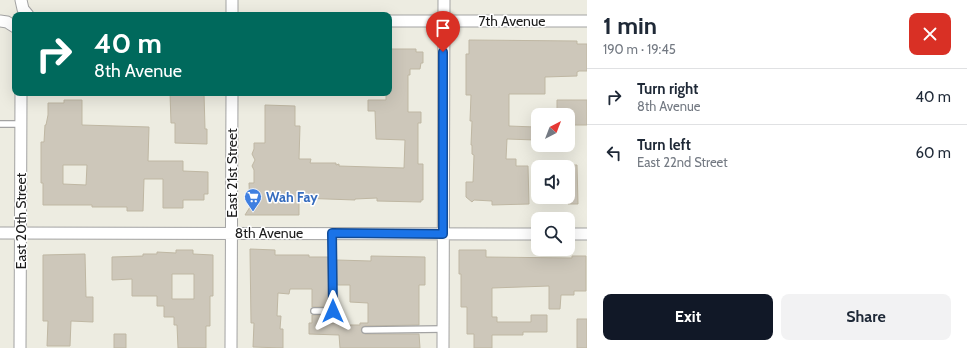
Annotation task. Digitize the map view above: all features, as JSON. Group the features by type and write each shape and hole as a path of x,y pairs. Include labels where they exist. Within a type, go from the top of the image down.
{"street":[{"path":"21,0 23,9 26,12"},
{"path":"232,0 232,12"},
{"path":"443,348 444,0"},
{"path":"0,21 7,22 12,25"},
{"name":"7th Avenue","path":"392,21 587,21"},
{"name":"East 20th Street","path":"20,348 21,96"},
{"name":"East 21st Street","path":"231,348 232,96"},
{"name":"8th Avenue","path":"0,233 531,234"},
{"path":"575,234 587,234"}],"lane":[{"path":"0,124 21,124"},
{"path":"314,311 333,311 332,233"},
{"path":"365,330 443,329"}],"building":[{"path":"469,40 577,41 577,44 587,44 587,71 577,72 577,76 545,77 545,94 509,94 509,126 531,127 531,140 507,139 506,159 516,159 516,166 528,166 529,204 492,205 492,201 474,200 472,202 466,197 466,182 473,182 474,155 472,154 471,145 471,95 466,95 466,54 469,54"},
{"path":"392,49 416,49 416,52 423,52 423,63 421,63 420,69 410,69 410,75 408,75 408,112 421,112 421,123 418,123 418,164 423,164 423,200 421,200 421,202 377,201 377,198 355,200 299,198 299,215 245,215 250,207 249,183 254,183 254,170 252,166 255,160 252,154 254,143 265,143 265,105 295,106 295,126 300,126 299,159 311,159 310,163 336,163 336,165 339,164 339,166 404,168 405,140 376,139 375,111 368,111 368,100 386,100 386,96 392,96"},
{"path":"170,96 204,96 207,144 175,143 175,123 171,123"},
{"path":"64,100 82,100 82,125 149,127 148,161 183,161 183,171 208,172 208,194 204,194 204,200 183,200 183,208 163,208 163,179 144,179 143,211 127,211 127,207 43,205 43,183 41,183 41,142 44,142 45,125 48,115 48,103 64,103","holes":["63,165 87,165 86,185 63,184"]},
{"path":"557,100 587,100 587,125 575,125 575,108 557,108"},
{"path":"575,165 577,165 578,204 575,204"},
{"path":"250,249 275,250 275,255 309,255 309,257 328,257 329,307 312,307 312,289 290,289 289,294 278,293 277,316 281,316 280,329 283,329 283,348 253,347 254,323 251,323"},
{"path":"176,250 193,250 193,254 213,255 213,296 210,296 210,326 206,326 206,348 178,348 177,325 174,325 174,317 164,317 164,306 157,306 157,296 132,296 132,279 112,280 112,257 143,256 143,254 157,254 157,252 176,253","holes":["172,274 194,274 194,299 172,299"]},
{"path":"459,250 486,250 486,257 572,258 572,256 586,256 586,291 574,291 574,295 561,295 560,309 549,309 549,286 492,288 492,317 497,317 497,322 531,322 531,315 547,315 547,332 523,332 523,335 492,335 492,348 474,348 474,334 467,334 467,307 461,307 461,274 459,274"},
{"path":"85,254 86,297 93,297 93,322 71,321 70,346 47,346 48,321 43,321 43,255"},
{"path":"371,256 425,257 425,285 419,285 419,325 365,326 361,330 365,334 419,334 420,348 340,348 339,335 309,334 309,323 312,323 312,315 329,315 329,323 338,323 338,325 360,325 360,323 368,323 368,303 350,302 350,285 337,285 337,260 371,261"},
{"path":"577,319 587,319 587,348 577,348"},
{"path":"114,334 126,334 126,348 114,348"}],"place":[{"name":"Wah Fay","path":"253,212"}],"route":[{"path":"333,311 332,233 443,234 443,52"}]}
